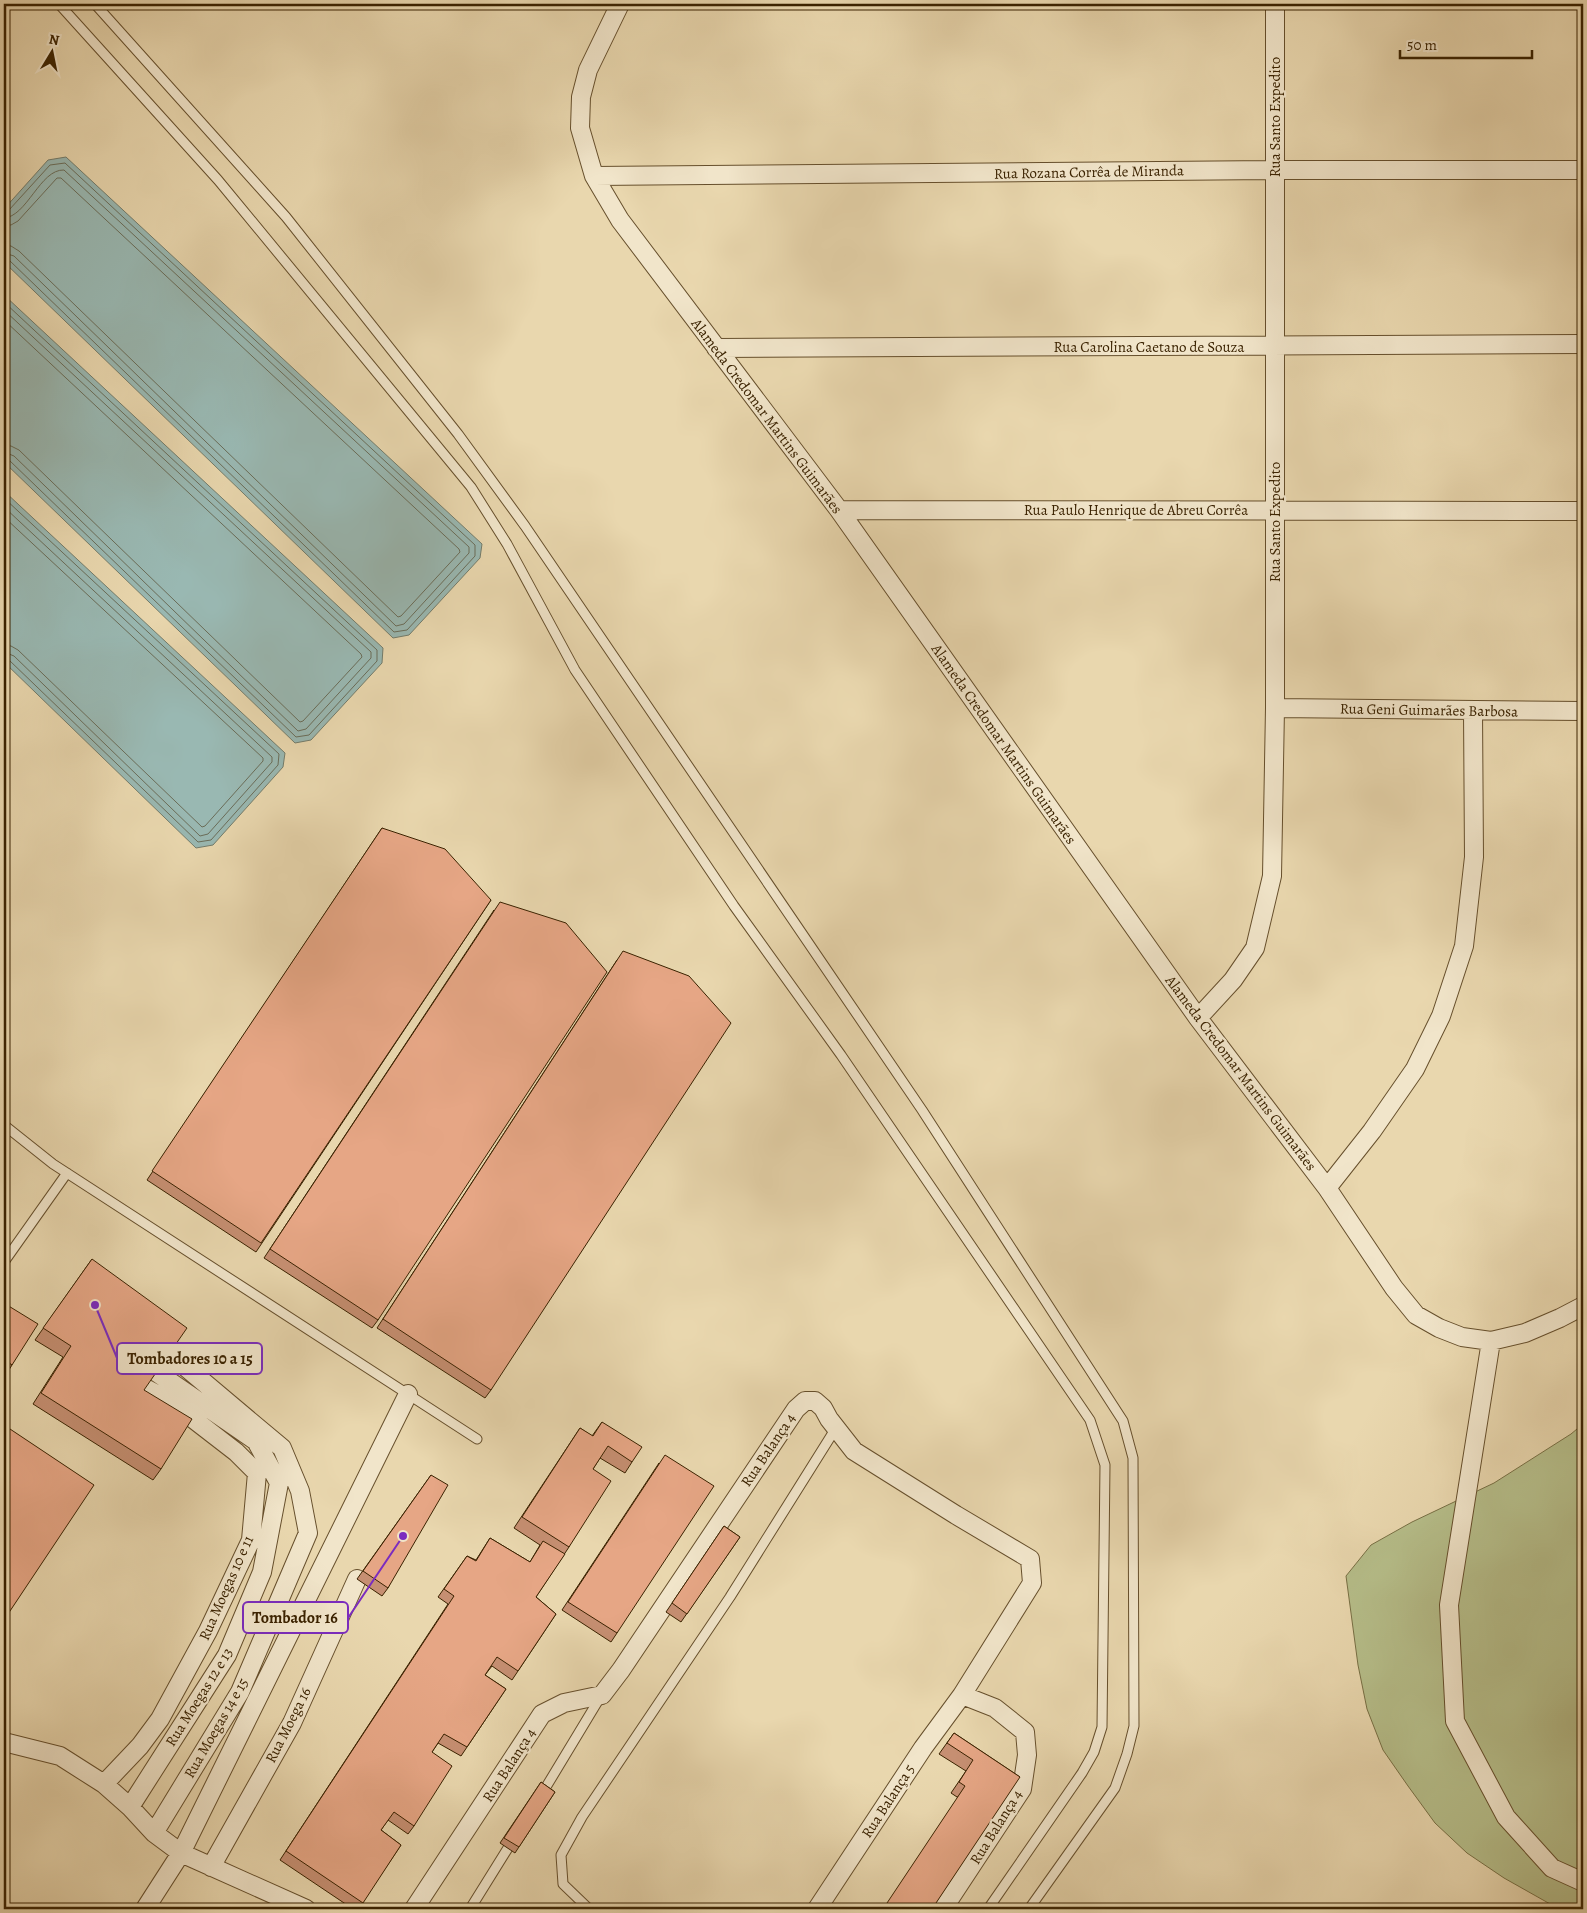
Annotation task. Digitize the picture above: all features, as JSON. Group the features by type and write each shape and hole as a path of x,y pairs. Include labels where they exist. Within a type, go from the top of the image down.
{"street":[{"name":"Alameda Credomar Martins Guimarães","path":"620,4 588,70 581,97 580,128 594,176 620,220 839,510 1198,1018 1327,1188 1394,1288 1416,1315 1439,1328 1462,1338 1491,1341 1526,1333 1583,1306"},
{"name":"Rua Santo Expedito","path":"1198,1018 1233,980 1255,948 1272,876 1275,708 1275,4"},
{"name":"Rua Rozana Corrêa de Miranda","path":"594,176 1275,170 1583,170"},
{"name":"Rua Carolina Caetano de Souza","path":"716,348 1275,347 1583,344"},
{"name":"Rua Paulo Henrique de Abreu Corrêa","path":"839,510 1583,511"},
{"name":"Rua Geni Guimarães Barbosa","path":"1275,708 1473,712 1583,711"},
{"path":"1327,1188 1372,1131 1415,1070 1441,1016 1464,946 1474,857 1473,712"},
{"path":"1491,1341 1449,1605 1455,1722 1506,1817 1552,1868 1583,1882"},
{"name":"Rua Moegas 14 e 15","path":"154,1833 240,1692 308,1534 300,1491 282,1448 169,1353"},
{"name":"Rua Moegas 12 e 13","path":"130,1808 227,1655 262,1572 279,1482 256,1441 156,1372"},
{"name":"Rua Moegas 10 e 11","path":"104,1784 140,1746 160,1719 208,1631 251,1540 257,1473 236,1452 170,1401 145,1388"},
{"path":"145,1909 181,1853 408,1394"},
{"name":"Rua Balança 4","path":"414,1909 542,1714 564,1703 602,1695 621,1670 796,1409 805,1401 815,1401 822,1408 854,1451 1030,1559 1032,1583 962,1695 995,1708 1025,1732 1027,1755 1022,1789 943,1909"},
{"name":"Rua Moega 16","path":"211,1867 292,1723 357,1579"},
{"name":"Rua Balança 5","path":"817,1909 923,1748 962,1695"},
{"path":"4,1742 60,1756 104,1784 154,1833 181,1853 306,1909"}],"lane":[{"path":"58,4 218,180 471,488 507,544 575,670 734,906 841,1055 1090,1420 1105,1465 1102,1727 1094,1752 1082,1773 988,1909"},
{"path":"95,4 286,217 458,434 525,526 922,1110 1123,1421 1133,1458 1134,1726 1127,1754 1114,1788 1029,1909"},
{"path":"4,1124 67,1173 477,1439"},
{"path":"4,1262 67,1173"},
{"path":"589,1909 563,1884 561,1854 582,1816 730,1597 836,1428"},
{"path":"543,1792 602,1695"},
{"path":"470,1909 508,1848"}],"green space":[{"path":"1583,1424 1583,1909 1559,1909 1504,1878 1467,1853 1435,1823 1383,1750 1367,1709 1358,1665 1346,1576 1371,1545 1412,1522 1494,1483 1571,1434"}],"water":[{"path":"66,157 482,544 480,558 409,635 393,638 4,262 4,209 48,160"},
{"path":"4,295 383,648 382,663 311,740 295,743 4,462"},
{"path":"4,491 285,753 283,767 213,845 196,848 4,662"}],"building":[{"path":"382,828 445,849 491,900 261,1243 152,1171"},
{"path":"500,902 566,923 607,972 378,1320 270,1249"},
{"path":"623,951 689,976 731,1023 491,1390 383,1319"},
{"path":"92,1259 187,1328 144,1390 192,1419 161,1469 41,1393 71,1346 43,1328"},
{"path":"7,1305 38,1324 12,1365 4,1359 4,1310"},
{"path":"602,1422 642,1447 632,1462 608,1446 593,1469 611,1481 569,1547 522,1517 580,1428 593,1436"},
{"path":"4,1425 94,1485 4,1620"},
{"path":"665,1455 714,1486 617,1633 568,1602"},
{"path":"431,1475 448,1485 388,1588 363,1571"},
{"path":"724,1526 740,1537 687,1614 672,1603"},
{"path":"490,1538 530,1562 543,1541 565,1554 536,1597 556,1614 518,1671 497,1657 485,1675 506,1689 467,1747 444,1734 432,1752 452,1766 414,1826 394,1812 381,1830 401,1845 363,1903 286,1851 454,1596 444,1589 467,1556 476,1561"},
{"path":"954,1733 1020,1777 932,1909 883,1909 965,1786 959,1782 973,1760 947,1743"},
{"path":"541,1782 555,1792 519,1847 504,1838"}],"place":[{"name":"Tombadores 10 a 15","path":"95,1305"},
{"name":"Tombador 16","path":"403,1536"}]}
